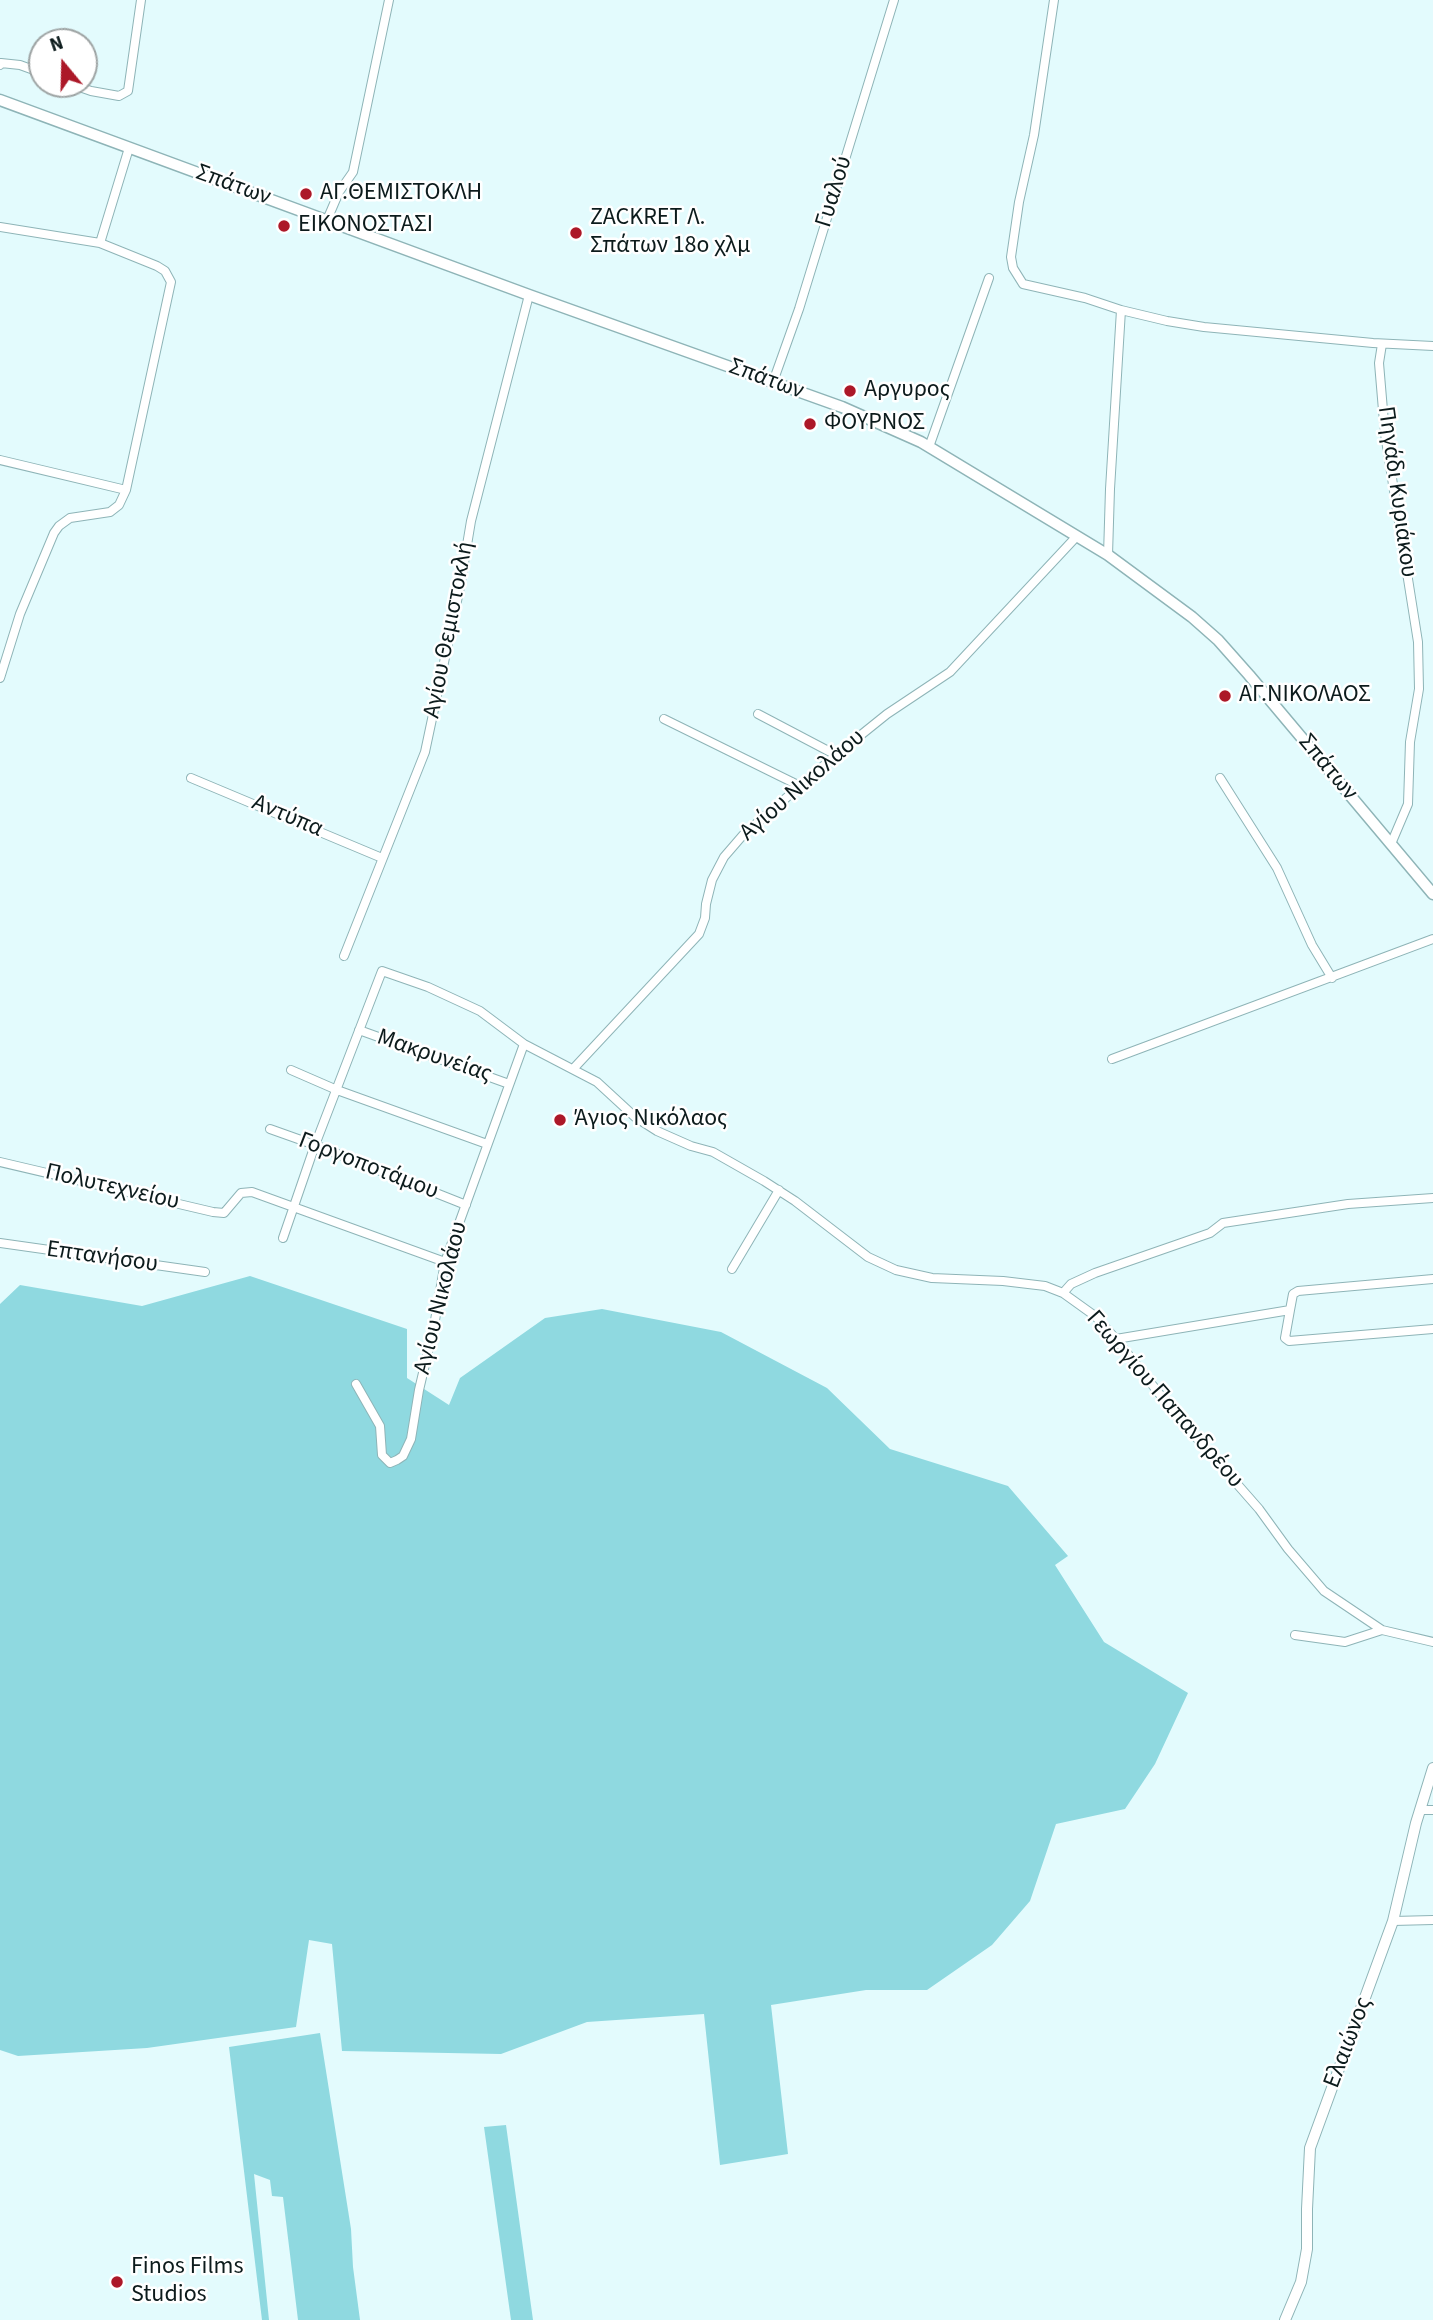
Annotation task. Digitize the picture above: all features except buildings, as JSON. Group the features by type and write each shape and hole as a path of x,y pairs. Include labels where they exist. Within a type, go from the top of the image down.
{"main road":[{"name":"Σπάτων","path":"0,100 881,422 929,447 1108,555 1174,602 1218,640 1433,894"}],"street":[{"path":"98,92 118,96 128,91 141,0"},
{"path":"327,220 339,192 353,172 389,0"},
{"name":"Γυαλού","path":"773,382 799,309 894,0"},
{"path":"1054,0 1012,257 1013,268 1023,284 1167,321 1204,327 1382,344 1433,346"},
{"path":"0,65 28,68"},
{"path":"100,243 129,148"},
{"path":"0,227 100,243 157,266 165,271 171,282 126,490 119,505 110,512 99,516 70,518 54,533 20,614 0,678"},
{"path":"929,447 989,278"},
{"name":"Αγίου Θεμιστοκλή","path":"344,956 363,914 382,858 425,752 460,587 471,521 529,295"},
{"path":"1108,555 1121,310"},
{"name":"Πηγάδι Κυριάκου","path":"1382,344 1379,363 1385,434 1418,642 1419,690 1410,742 1408,804 1391,844"},
{"path":"0,460 126,490"},
{"name":"Αγίου Νικολάου","path":"574,1068 699,934 712,880 724,857 743,835 887,714 950,672 1077,536"},
{"path":"758,714 836,755"},
{"path":"664,719 800,786"},
{"name":"Αντύπα","path":"191,778 382,858"},
{"path":"1220,778 1277,867 1312,944 1332,978"},
{"path":"1112,1059 1433,939"},
{"name":"Γεωργίου Παπανδρέου","path":"359,1030 382,971 452,997 480,1011 524,1044 597,1082 635,1117 657,1131 691,1146 713,1152 779,1190 868,1257 896,1270 932,1278 1003,1281 1045,1286 1063,1293 1095,1316 1116,1339 1324,1591 1381,1630 1433,1642"},
{"path":"283,1238 359,1030"},
{"name":"Μακρυνείας","path":"359,1030 509,1084"},
{"name":"Αγίου Νικολάου","path":"356,1384 380,1426 382,1455 390,1463 397,1460 411,1439 445,1262 524,1044"},
{"path":"292,1070 337,1090 487,1144"},
{"name":"Γοργοποτάμου","path":"270,1129 466,1205"},
{"name":"Πολυτεχνείου","path":"0,1162 224,1213 241,1193 252,1192 295,1207"},
{"path":"732,1269 779,1190"},
{"path":"1063,1293 1071,1284 1095,1273 1210,1233 1223,1223 1348,1204 1433,1198"},
{"path":"295,1207 445,1262"},
{"name":"Επτανήσου","path":"0,1243 205,1272"},
{"path":"1433,1279 1298,1291 1293,1293 1285,1338 1289,1341 1433,1329"},
{"path":"1116,1339 1290,1310"},
{"path":"1295,1635 1345,1642 1381,1630"},
{"name":"Ελαιώνος","path":"1285,2320 1301,2282 1307,2249 1310,2148 1393,1921 1433,1768"},
{"path":"1420,1810 1433,1810"},
{"path":"1393,1921 1433,1920"}],"shaded area":[{"path":"250,1276 407,1329 407,1378 449,1405 460,1378 545,1318 602,1309 721,1332 827,1388 890,1449 1008,1486 1068,1556 1055,1565 1104,1642 1188,1693 1155,1764 1125,1809 1056,1824 1030,1901 992,1945 927,1990 866,1990 771,2005 788,2154 720,2165 704,2014 587,2022 501,2054 342,2051 332,1944 309,1940 296,2027 147,2048 18,2056 0,2050 0,1304 20,1285 142,1306"},
{"path":"320,2033 351,2229 360,2320 298,2320 283,2197 272,2196 270,2180 254,2174 269,2320 262,2320 229,2047"},
{"path":"506,2125 533,2320 511,2320 484,2127"}],"place":[{"name":"ΑΓ.ΘΕΜΙΣΤΟΚΛΗ","path":"306,194"},
{"name":"ΕΙΚΟΝΟΣΤΑΣΙ","path":"284,226"},
{"name":"ZACKRET Λ. Σπάτων 18ο χλμ","path":"576,233"},
{"name":"Αργυρος","path":"850,391"},
{"name":"ΦΟΥΡΝΟΣ","path":"810,424"},
{"name":"ΑΓ.ΝΙΚΟΛΑΟΣ","path":"1225,696"},
{"name":"Άγιος Νικόλαος","path":"560,1120"},
{"name":"Finos Films Studios","path":"117,2282"}]}
